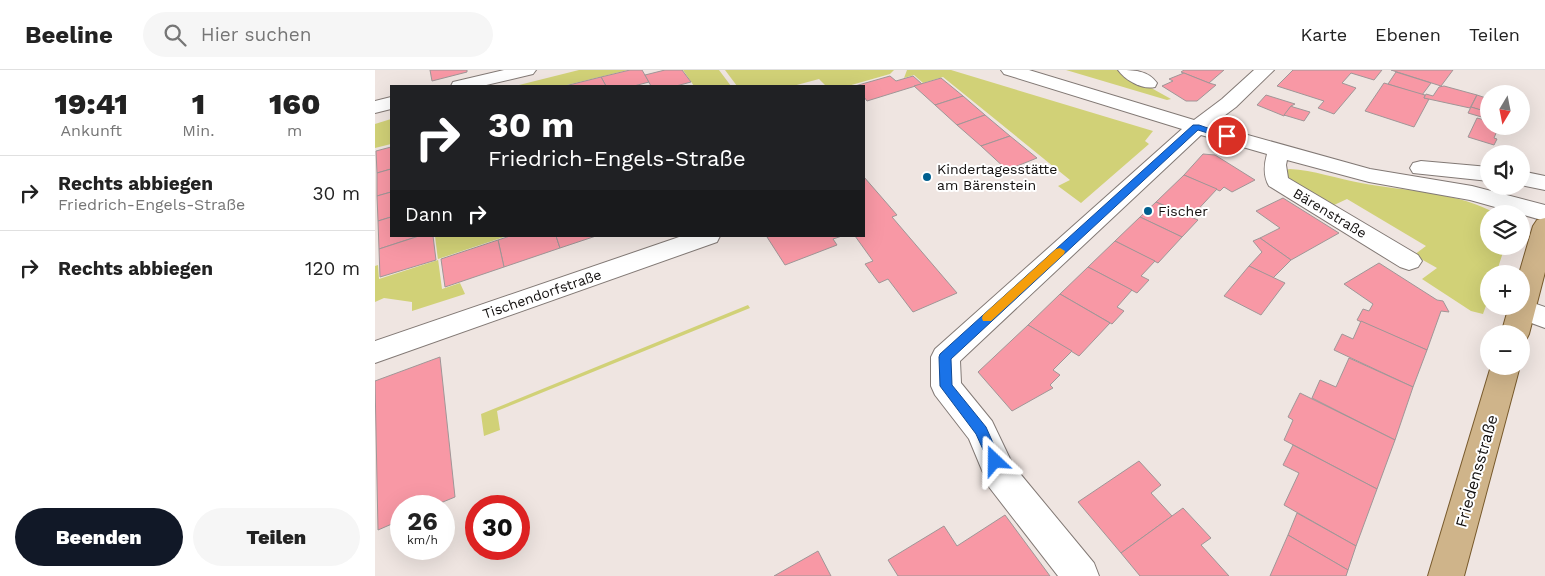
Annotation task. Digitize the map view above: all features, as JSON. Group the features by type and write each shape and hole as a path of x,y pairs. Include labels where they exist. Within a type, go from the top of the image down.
{"main road":[{"path":"1527,320 1545,226"},
{"name":"Friedensstraße","path":"1447,576 1503,375"}],"street":[{"path":"464,85 527,70"},
{"path":"1010,70 1279,151 1369,175 1472,193 1545,213"},
{"path":"1127,70 1148,83"},
{"path":"1081,576 1001,476 981,430 946,386 945,357 1196,127 1229,103 1265,70"},
{"path":"375,107 390,103"},
{"name":"Bärenstraße","path":"1279,151 1275,165 1277,181 1409,261"},
{"path":"1321,161 1480,173"},
{"path":"1530,180 1545,183"},
{"name":"Tischendorfstraße","path":"375,352 706,237"}],"shaded area":[{"path":"579,70 628,70 567,85 519,85"},
{"path":"683,70 719,70 730,85 693,85"},
{"path":"725,70 894,70 890,74 852,85 825,85 819,79 797,85 736,85"},
{"path":"907,70 951,70 1153,131 1145,141 1149,144 1081,203 1058,186 1070,180 943,77 923,83 914,75 904,78"},
{"path":"1066,70 1119,70 1171,99 1167,100"},
{"path":"390,119 390,144 375,148 375,124"},
{"path":"1285,170 1308,171 1361,183 1431,193 1480,206 1480,255 1502,255 1499,265 1480,265 1480,313 1471,311 1422,279 1437,268 1414,255 1426,246 1347,199 1332,206 1285,179"},
{"path":"435,237 504,237 438,259 442,289 460,283 465,294 412,311 412,302 384,298 375,302 375,266 378,265 379,279 438,260"},
{"path":"748,305 750,308 497,411 500,430 484,436 481,414"}],"building":[{"path":"430,70 467,70 467,72 432,81"},
{"path":"630,70 642,70 649,82 638,85 605,85 601,77"},
{"path":"665,70 682,70 691,82 680,85 650,85 645,75"},
{"path":"1184,70 1224,70 1209,83 1181,72"},
{"path":"1293,70 1382,70 1374,80 1351,73 1342,83 1356,88 1334,114 1318,108 1324,101 1277,86"},
{"path":"1391,70 1453,70 1441,86"},
{"path":"1396,72 1431,83 1422,95 1388,84"},
{"path":"1184,73 1216,85 1197,101 1186,101 1162,86 1173,81 1169,79"},
{"path":"890,76 896,81 913,76 922,84 867,101 865,98 865,85 858,85"},
{"path":"601,77 605,85 569,85"},
{"path":"941,78 963,96 935,105 914,86"},
{"path":"1384,83 1425,95 1424,98 1429,99 1414,127 1365,111"},
{"path":"1444,86 1477,95 1470,108 1424,98 1426,94 1433,96 1439,87"},
{"path":"1266,95 1295,104 1291,106 1284,116 1257,105"},
{"path":"1477,95 1480,96 1480,110 1471,107"},
{"path":"963,96 985,115 957,125 935,105"},
{"path":"1291,106 1310,112 1304,121 1284,115"},
{"path":"1471,107 1480,110 1480,117 1468,113"},
{"path":"985,115 1010,136 981,146 957,125"},
{"path":"1477,118 1480,119 1480,135 1495,135 1494,138 1497,139 1494,145 1468,137"},
{"path":"1010,136 1037,158 1007,170 981,146"},
{"path":"390,147 390,169 377,173 376,151"},
{"path":"1203,154 1215,155 1255,180 1232,192 1224,187 1220,191 1184,175"},
{"path":"390,169 390,192 377,196 377,173"},
{"path":"1184,175 1217,189 1191,217 1156,202"},
{"path":"865,178 897,215 892,217 957,293 913,312 888,279 879,283 865,264 873,261 856,237 865,237"},
{"path":"390,192 390,217 378,221 377,196"},
{"path":"1283,198 1339,233 1291,260 1260,238 1280,228 1256,211"},
{"path":"1156,202 1198,220 1182,237 1140,217"},
{"path":"390,217 390,237 416,237 379,249 378,221"},
{"path":"1140,217 1182,237 1158,263 1115,241"},
{"path":"416,237 433,237 436,260 380,277 379,249"},
{"path":"507,237 556,237 560,248 504,267 498,240"},
{"path":"556,237 593,237 560,248"},
{"path":"767,237 839,237 833,239 837,245 785,265"},
{"path":"1260,238 1291,260 1273,278 1249,266 1262,252 1253,241"},
{"path":"498,240 504,267 445,287 441,259"},
{"path":"1115,241 1155,261 1141,276 1149,280 1137,293 1088,267"},
{"path":"1379,263 1437,300 1443,301 1449,312 1441,311 1427,350 1357,320 1363,309 1369,311 1373,304 1344,284"},
{"path":"1249,266 1285,283 1261,315 1224,296"},
{"path":"1088,267 1132,290 1117,307 1124,311 1112,324 1060,294"},
{"path":"1060,294 1110,323 1079,356 1028,325"},
{"path":"1361,321 1427,350 1413,387 1334,350 1342,334 1353,339"},
{"path":"1028,325 1072,351 1053,370 1060,375 1050,385 1053,388 1012,411 978,372"},
{"path":"440,357 455,495 390,495 390,525 378,530 375,381"},
{"path":"1349,358 1413,387 1395,440 1312,398 1320,380 1336,387"},
{"path":"1300,393 1395,440 1377,489 1284,440 1293,420 1288,417"},
{"path":"1293,445 1377,489 1356,546 1284,505 1299,473 1283,465"},
{"path":"1139,461 1161,485 1151,493 1172,516 1121,553 1078,502"},
{"path":"1183,508 1211,538 1201,545 1229,576 1140,576 1121,553"},
{"path":"1297,513 1356,546 1348,570 1288,535"},
{"path":"1005,515 1050,576 898,576 888,560 944,526 957,546"},
{"path":"1288,535 1348,570 1346,576 1270,576"},
{"path":"818,551 831,576 774,576"}],"slow traffic":[{"path":"987,318 1060,251"}],"place":[{"name":"Kindertagesstätte am Bärenstein","path":"927,177"},
{"name":"Fischer","path":"1148,211"}],"route":[{"path":"995,461 981,430 946,386 945,357 1196,127 1227,136"}]}
